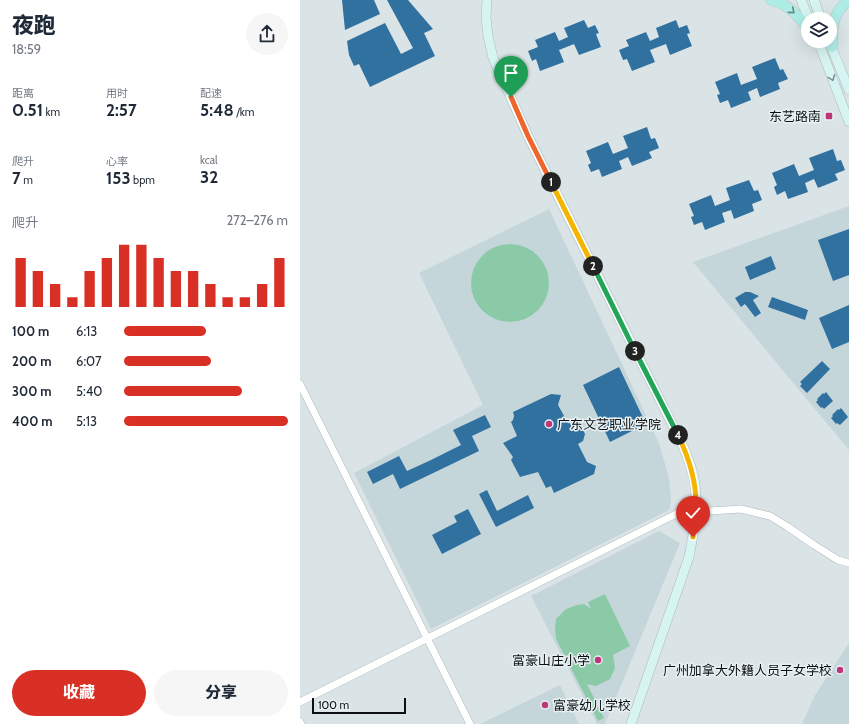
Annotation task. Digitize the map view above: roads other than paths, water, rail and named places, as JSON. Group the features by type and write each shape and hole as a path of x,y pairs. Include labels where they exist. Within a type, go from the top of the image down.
{"main road":[{"path":"771,0 788,7 801,20"},
{"path":"837,14 840,8 849,0"}],"street":[{"path":"487,0 487,30 493,58 528,136 684,448 694,478 696,508 689,557 631,724"},
{"path":"801,0 806,12"},
{"path":"814,0 818,12"},
{"path":"821,48 849,122"},
{"path":"832,48 849,90"},
{"path":"300,384 303,396 470,724"},
{"path":"300,702 427,638 696,508 741,509 770,516 838,560 849,562"}],"place":[{"name":"东艺路南","path":"829,116"},
{"name":"广东文艺职业学院","path":"549,424"},
{"name":"富豪山庄小学","path":"598,660"},
{"name":"广州加拿大外籍人员子女学校","path":"840,670"},
{"name":"富豪幼儿学校","path":"545,705"}]}
